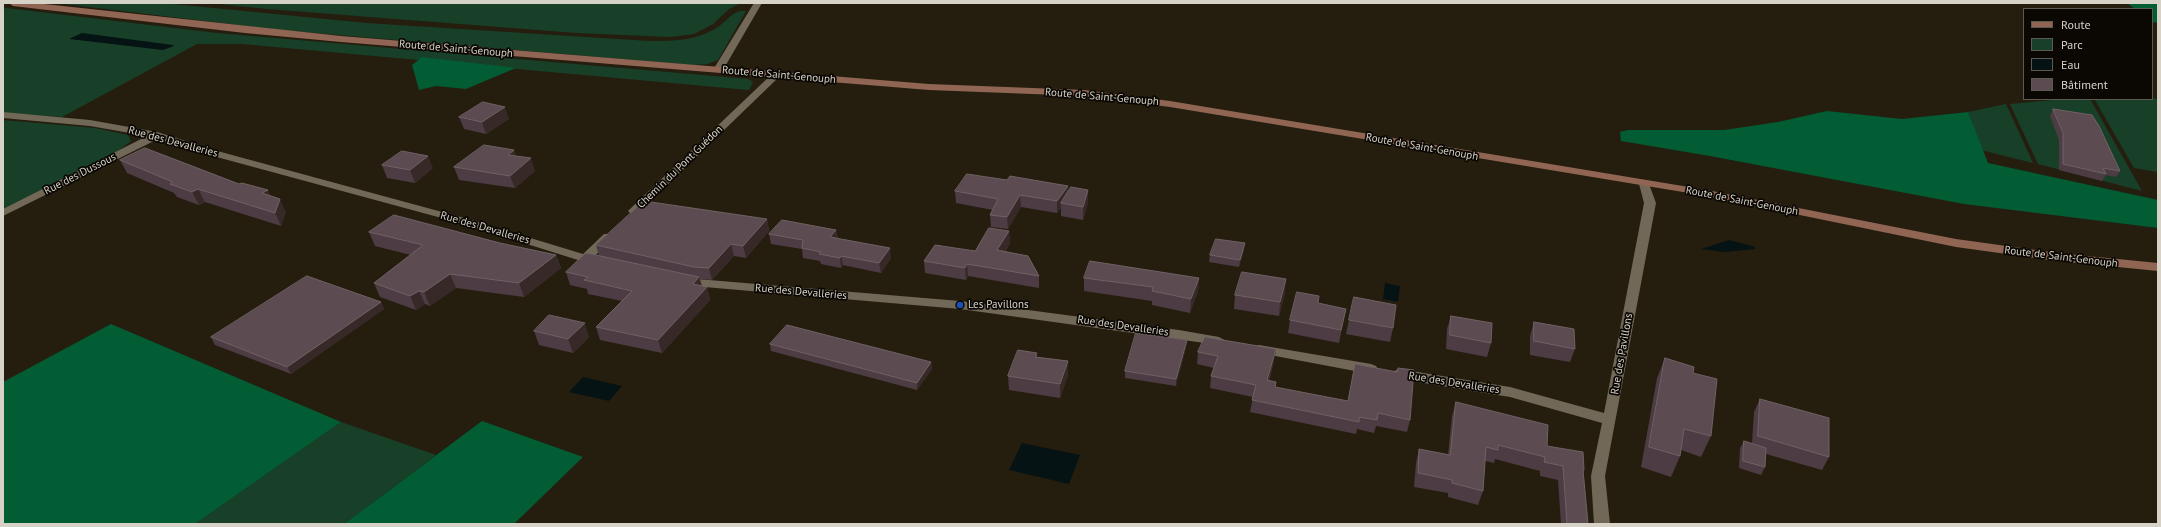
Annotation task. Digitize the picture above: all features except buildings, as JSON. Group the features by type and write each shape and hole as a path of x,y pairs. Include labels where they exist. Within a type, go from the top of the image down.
{"street":[{"name":"Route de Saint-Genouph","path":"13,3 245,30 776,75 929,87 1084,93 1170,104 1754,202 1956,242 2057,257 2158,267"},
{"path":"718,70 758,3"},
{"name":"Chemin du Pont Guédon","path":"584,259 776,75"},
{"name":"Rue des Devalleries","path":"3,116 90,123 157,135 217,154 493,230 607,265"},
{"name":"Rue des Dussous","path":"3,213 157,135"},
{"name":"Rue des Pavillons","path":"1602,524 1598,476 1610,420 1650,203 1644,184"},
{"name":"Rue des Devalleries","path":"676,280 710,285 960,305 1179,334 1233,344"},
{"name":"Rue des Devalleries","path":"1248,347 1510,392 1610,420"}],"green space":[{"path":"56,3 163,3 366,23 649,41 694,38 710,32 734,14 746,11 718,60 707,64 693,65 280,30"},
{"path":"211,3 741,3 729,9 713,24 694,34 671,37 577,33 267,9"},
{"path":"2127,3 2158,3 2158,23 2153,22 2153,8 2134,8"},
{"path":"6,8 217,33 748,79 753,82 749,90 242,44 197,44 62,117 3,113 3,9"},
{"path":"422,57 516,68 466,89 436,86 419,90 412,65"},
{"path":"2158,99 2158,172 2134,168 2095,100"},
{"path":"2054,100 2091,100 2142,191 2038,164 2010,104"},
{"path":"2006,104 2033,163 1981,150 1968,112"},
{"path":"1827,111 1902,119 1968,112 1988,163 2158,200 2158,228 1964,204 1710,156 1621,141 1620,132 1628,130 1724,130 1778,122"},
{"path":"3,120 95,128 128,135 131,141 118,151 3,209"},
{"path":"111,324 341,422 195,524 3,524 3,382"},
{"path":"482,421 583,457 514,524 344,524"},
{"path":"341,422 436,455 344,524 195,524"}],"water":[{"path":"82,33 174,46 163,50 69,39"},
{"path":"1729,240 1755,247 1755,249 1724,252 1701,249"},
{"path":"1385,283 1400,286 1398,302 1383,299"},
{"path":"583,377 622,386 609,401 569,392"},
{"path":"1022,443 1080,455 1069,484 1009,470"}],"place":[{"name":"Les Pavillons","path":"960,305"}]}
